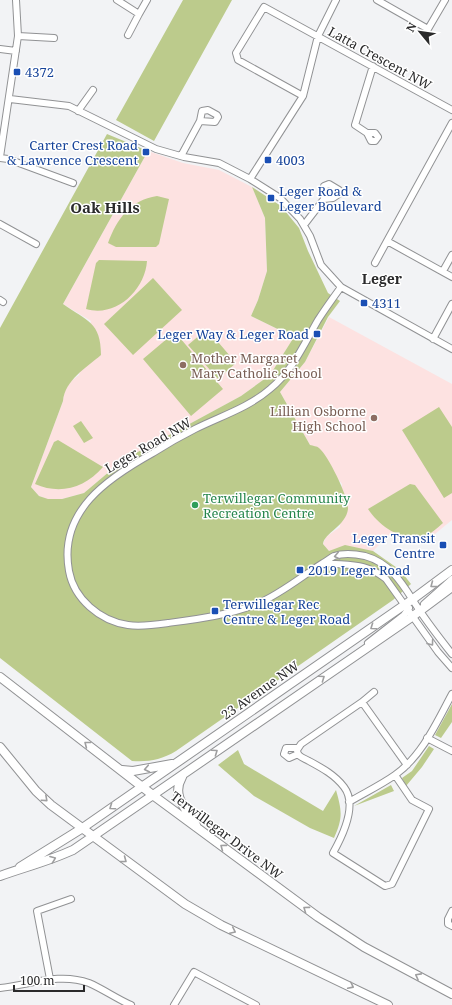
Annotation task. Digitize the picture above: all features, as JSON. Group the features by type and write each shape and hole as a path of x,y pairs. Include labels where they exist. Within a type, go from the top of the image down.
{"main road":[{"name":"23 Avenue NW","path":"16,870 37,865 60,856 93,837 154,796 183,774 335,669 408,610 413,599 452,570"},
{"name":"23 Avenue NW","path":"16,870 82,828 176,762 408,610 419,610 452,587"},
{"name":"Terwillegar Drive NW","path":"0,677 117,768 318,918 364,947 452,994"},
{"path":"0,747 36,791 93,837 173,897 221,925 388,1005"},
{"path":"117,768 133,771 176,762"},
{"path":"183,774 178,784 177,792 198,829"},
{"path":"0,876 16,870"}],"street":[{"path":"16,0 18,36 10,99 3,114 0,158 8,159 73,183"},
{"path":"117,0 139,14"},
{"path":"128,36 147,0"},
{"path":"250,179 303,96 318,36 336,0"},
{"path":"377,0 428,29 445,0"},
{"name":"Latta Crescent NW","path":"303,96 238,60 236,53 261,9 264,7 452,110"},
{"path":"18,36 54,38"},
{"path":"0,49 16,51"},
{"path":"367,133 355,125 373,66"},
{"path":"78,111 93,90"},
{"path":"10,99 69,106 156,149 181,156 219,163 250,179 280,198 293,210 304,225 321,265 341,287 452,349"},
{"path":"181,156 200,121"},
{"path":"376,263 452,123"},
{"path":"304,225 324,199"},
{"path":"0,224 36,244"},
{"path":"387,241 452,277"},
{"path":"443,271 452,255"},
{"name":"Leger Road NW","path":"341,287 320,316 293,365 269,390 241,409 196,428 144,457 115,475 101,486 89,500 79,517 72,534 68,553 72,579 84,601 101,616 128,626 143,626 192,620 232,612 259,602 283,590 332,557 339,555 367,557 392,570 419,610 452,654"},
{"path":"433,339 452,304"},
{"path":"324,563 358,565 374,571 386,579 445,662 452,668"},
{"path":"419,610 452,580"},
{"path":"374,692 297,751 324,769 345,787 349,802 348,821 343,835 333,853 386,886 392,884 429,809 412,800 395,775"},
{"path":"349,802 395,775 407,765 427,738 452,694"},
{"path":"362,702 407,765"},
{"path":"427,738 452,751"},
{"path":"50,979 37,911 71,899"},
{"path":"452,911 448,919 448,924 452,926"},
{"path":"174,1005 194,972 256,1005"},
{"path":"0,988 50,979 77,980 90,984 131,1005"}],"shaded area":[{"name":"Mother Margaret Mary Catholic School","path":"148,151 183,163 219,170 252,187 265,218 267,271 258,300 251,316 294,337 270,375 241,396 123,460 84,493 62,499 47,499 39,496 31,487 63,401 64,392 70,382 79,375 91,321 63,304"},
{"name":"Lillian Osborne High School","path":"329,317 452,384 452,520 430,538 418,541 390,534 373,551 345,546 329,551 323,544 326,537 340,527 342,484 310,445 280,392 305,362"}],"green space":[{"path":"183,0 232,0 154,141 116,120"},
{"path":"107,134 148,151 63,304 86,319 95,329 100,344 101,355 77,375 68,387 31,487 39,496 48,499 62,499 84,493 123,460 241,396 270,375 294,337 251,316 258,300 267,271 265,218 252,187 281,206 299,228 328,293 340,301 328,317 305,362 280,392 310,445 316,446 323,452 342,487 345,496 348,509 346,515 339,525 327,536 323,544 329,551 345,545 373,551 400,570 411,584 393,600 176,751 155,760 144,761 132,761 0,658 0,328"},
{"path":"157,196 169,199 159,244 156,247 116,247 108,243 120,219 132,206 148,198"},
{"path":"99,260 147,261 141,282 127,299 108,309 97,311 86,309 96,263"},
{"path":"153,278 182,310 133,355 104,324"},
{"path":"207,329 236,363 218,379 188,345"},
{"path":"175,332 223,389 191,416 143,359"},
{"path":"439,407 452,427 452,493 444,498 402,430"},
{"path":"81,421 93,438 84,443 73,426"},
{"path":"58,440 103,467 88,480 72,488 54,489 35,484 54,442"},
{"path":"410,484 415,485 443,523 422,537 406,537 391,531 378,521 368,509"},
{"path":"452,704 452,722 441,738 435,735"},
{"path":"429,746 434,749 422,767 406,786 402,778 412,771"},
{"path":"238,750 244,764 323,811 336,790 341,814 334,838 310,828 254,796 218,765"},
{"path":"391,785 394,791 354,806"}],"place":[{"name":"4372","path":"17,72"},
{"name":"Carter Crest Road & Lawrence Crescent","path":"146,152"},
{"name":"4003","path":"268,160"},
{"name":"Leger Road & Leger Boulevard","path":"271,198"},
{"name":"4311","path":"364,303"},
{"name":"Leger Way & Leger Road","path":"317,334"},
{"name":"Mother Margaret Mary Catholic School","path":"183,365"},
{"name":"Lillian Osborne High School","path":"374,418"},
{"name":"Terwillegar Community Recreation Centre","path":"195,505"},
{"name":"Leger Transit Centre","path":"443,545"},
{"name":"2019 Leger Road","path":"300,570"},
{"name":"Terwillegar Rec Centre & Leger Road","path":"215,611"}],"district":[{"name":"Oak Hills","path":"105,208"},
{"name":"Leger","path":"382,279"}]}
